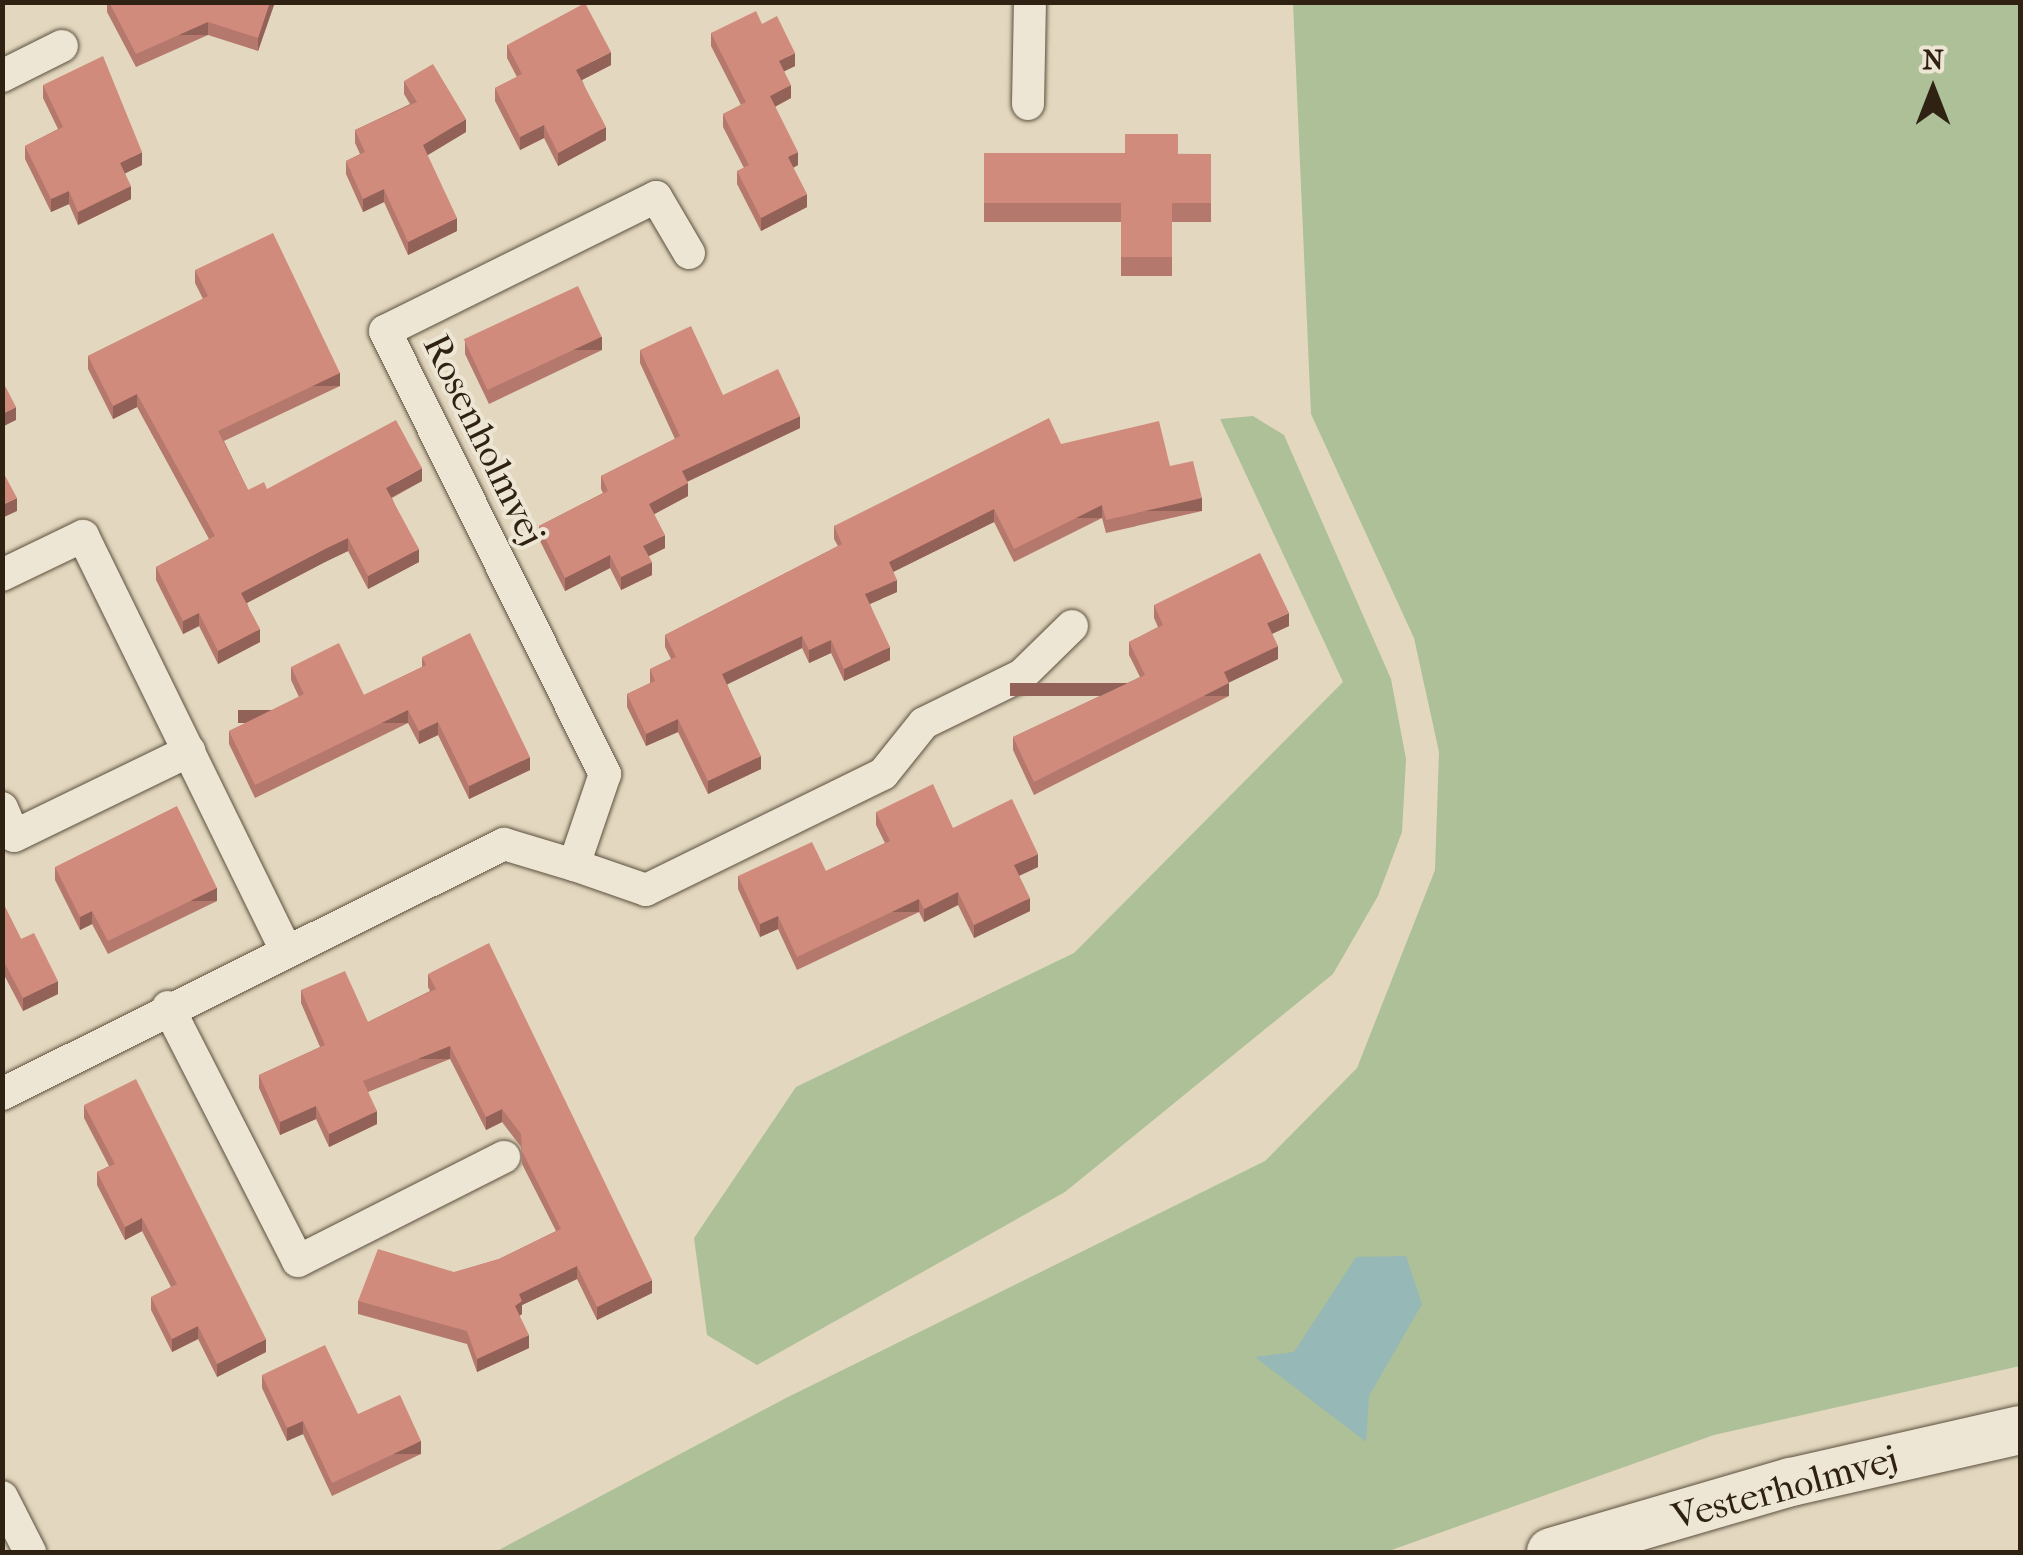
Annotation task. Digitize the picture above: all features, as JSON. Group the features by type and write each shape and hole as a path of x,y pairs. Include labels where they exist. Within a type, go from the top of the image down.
{"street":[{"path":"1028,104 1030,2"},
{"path":"2,76 62,46"},
{"name":"Rosenholmvej","path":"574,865 604,774 385,331 656,197 689,252"},
{"path":"2,574 83,536 287,952"},
{"path":"2,1094 168,1007 504,844 646,890 883,774 924,723 1022,675 1072,626"},
{"path":"2,808 14,836 189,751"},
{"path":"168,1007 298,1261 504,1157"},
{"name":"Vesterholmvej","path":"1552,1552 1791,1482 2020,1430"},
{"path":"2,1497 30,1552"}],"green space":[{"path":"1293,3 2020,3 2020,1366 1714,1435 1386,1552 495,1552 784,1399 1265,1161 1357,1068 1435,870 1439,752 1414,638 1311,414"},
{"path":"1253,416 1284,435 1391,679 1406,759 1402,832 1378,896 1333,974 1065,1192 757,1365 707,1335 694,1238 796,1087 1074,953 1343,682 1220,419"}],"water":[{"path":"1406,1256 1422,1304 1369,1396 1366,1442 1255,1357 1294,1352 1356,1257"}],"building":[{"path":"109,2 270,2 258,38 208,22 136,54"},
{"path":"585,3 611,52 576,70 606,127 558,153 544,125 520,137 495,88 522,74 507,45"},
{"path":"756,11 762,24 777,16 795,53 779,61 791,85 770,96 798,152 788,157 807,194 761,218 737,171 749,165 723,114 746,102 711,33"},
{"path":"103,56 142,152 120,163 131,186 78,212 69,191 51,199 25,146 63,127 43,85"},
{"path":"433,64 466,119 423,145 457,218 408,242 384,189 363,199 346,161 365,152 355,130 417,102 404,81"},
{"path":"1125,134 1178,134 1178,154 1211,154 1211,203 1172,203 1172,257 1121,257 1121,203 984,203 984,153 1125,153"},
{"path":"273,233 340,373 218,431 248,490 264,482 267,489 396,420 422,468 386,488 419,549 368,576 348,538 325,549 241,593 260,629 218,651 199,613 183,621 156,567 215,536 137,394 113,406 88,356 208,296 195,270"},
{"path":"578,286 602,337 487,390 464,339"},
{"path":"691,326 723,395 778,369 800,416 682,471 688,483 649,504 665,535 643,546 652,562 621,577 610,555 565,578 539,526 608,491 601,476 680,436 640,350"},
{"path":"2,380 16,407 2,414"},
{"path":"1049,418 1061,444 1159,421 1170,466 1193,461 1202,498 1106,520 1102,505 1014,549 994,509 889,562 897,580 865,594 890,647 844,669 831,640 809,650 802,636 722,674 761,756 708,781 678,719 646,734 627,694 655,681 650,669 676,657 665,635 842,544 834,526"},
{"path":"2,470 17,498 2,505"},
{"path":"1260,553 1289,613 1267,623 1278,646 1224,672 1229,683 1034,782 1013,737 1145,675 1129,642 1163,625 1154,605"},
{"path":"470,633 530,757 469,786 438,722 419,731 408,710 255,785 229,731 304,694 291,667 339,643 364,695 426,665 422,657"},
{"path":"933,784 953,828 1012,799 1038,854 1014,865 1030,898 974,925 958,892 924,909 919,899 797,957 778,916 760,924 738,876 812,842 826,871 890,841 876,812"},
{"path":"177,806 217,888 108,941 92,911 80,917 55,867"},
{"path":"2,901 21,939 34,933 58,981 23,998 2,958"},
{"path":"489,943 652,1280 597,1307 577,1266 519,1294 522,1301 515,1306 529,1335 477,1359 467,1331 358,1301 378,1249 454,1272 499,1259 561,1229 522,1151 521,1134 502,1109 486,1117 450,1046 363,1081 377,1111 329,1134 316,1106 280,1122 259,1075 325,1045 301,990 345,971 368,1022 436,989 428,974"},
{"path":"136,1079 266,1339 217,1364 198,1326 172,1339 151,1297 177,1284 142,1218 125,1227 97,1172 115,1164 84,1105"},
{"path":"325,1345 358,1414 400,1395 421,1441 332,1483 303,1421 287,1428 262,1375"}]}
